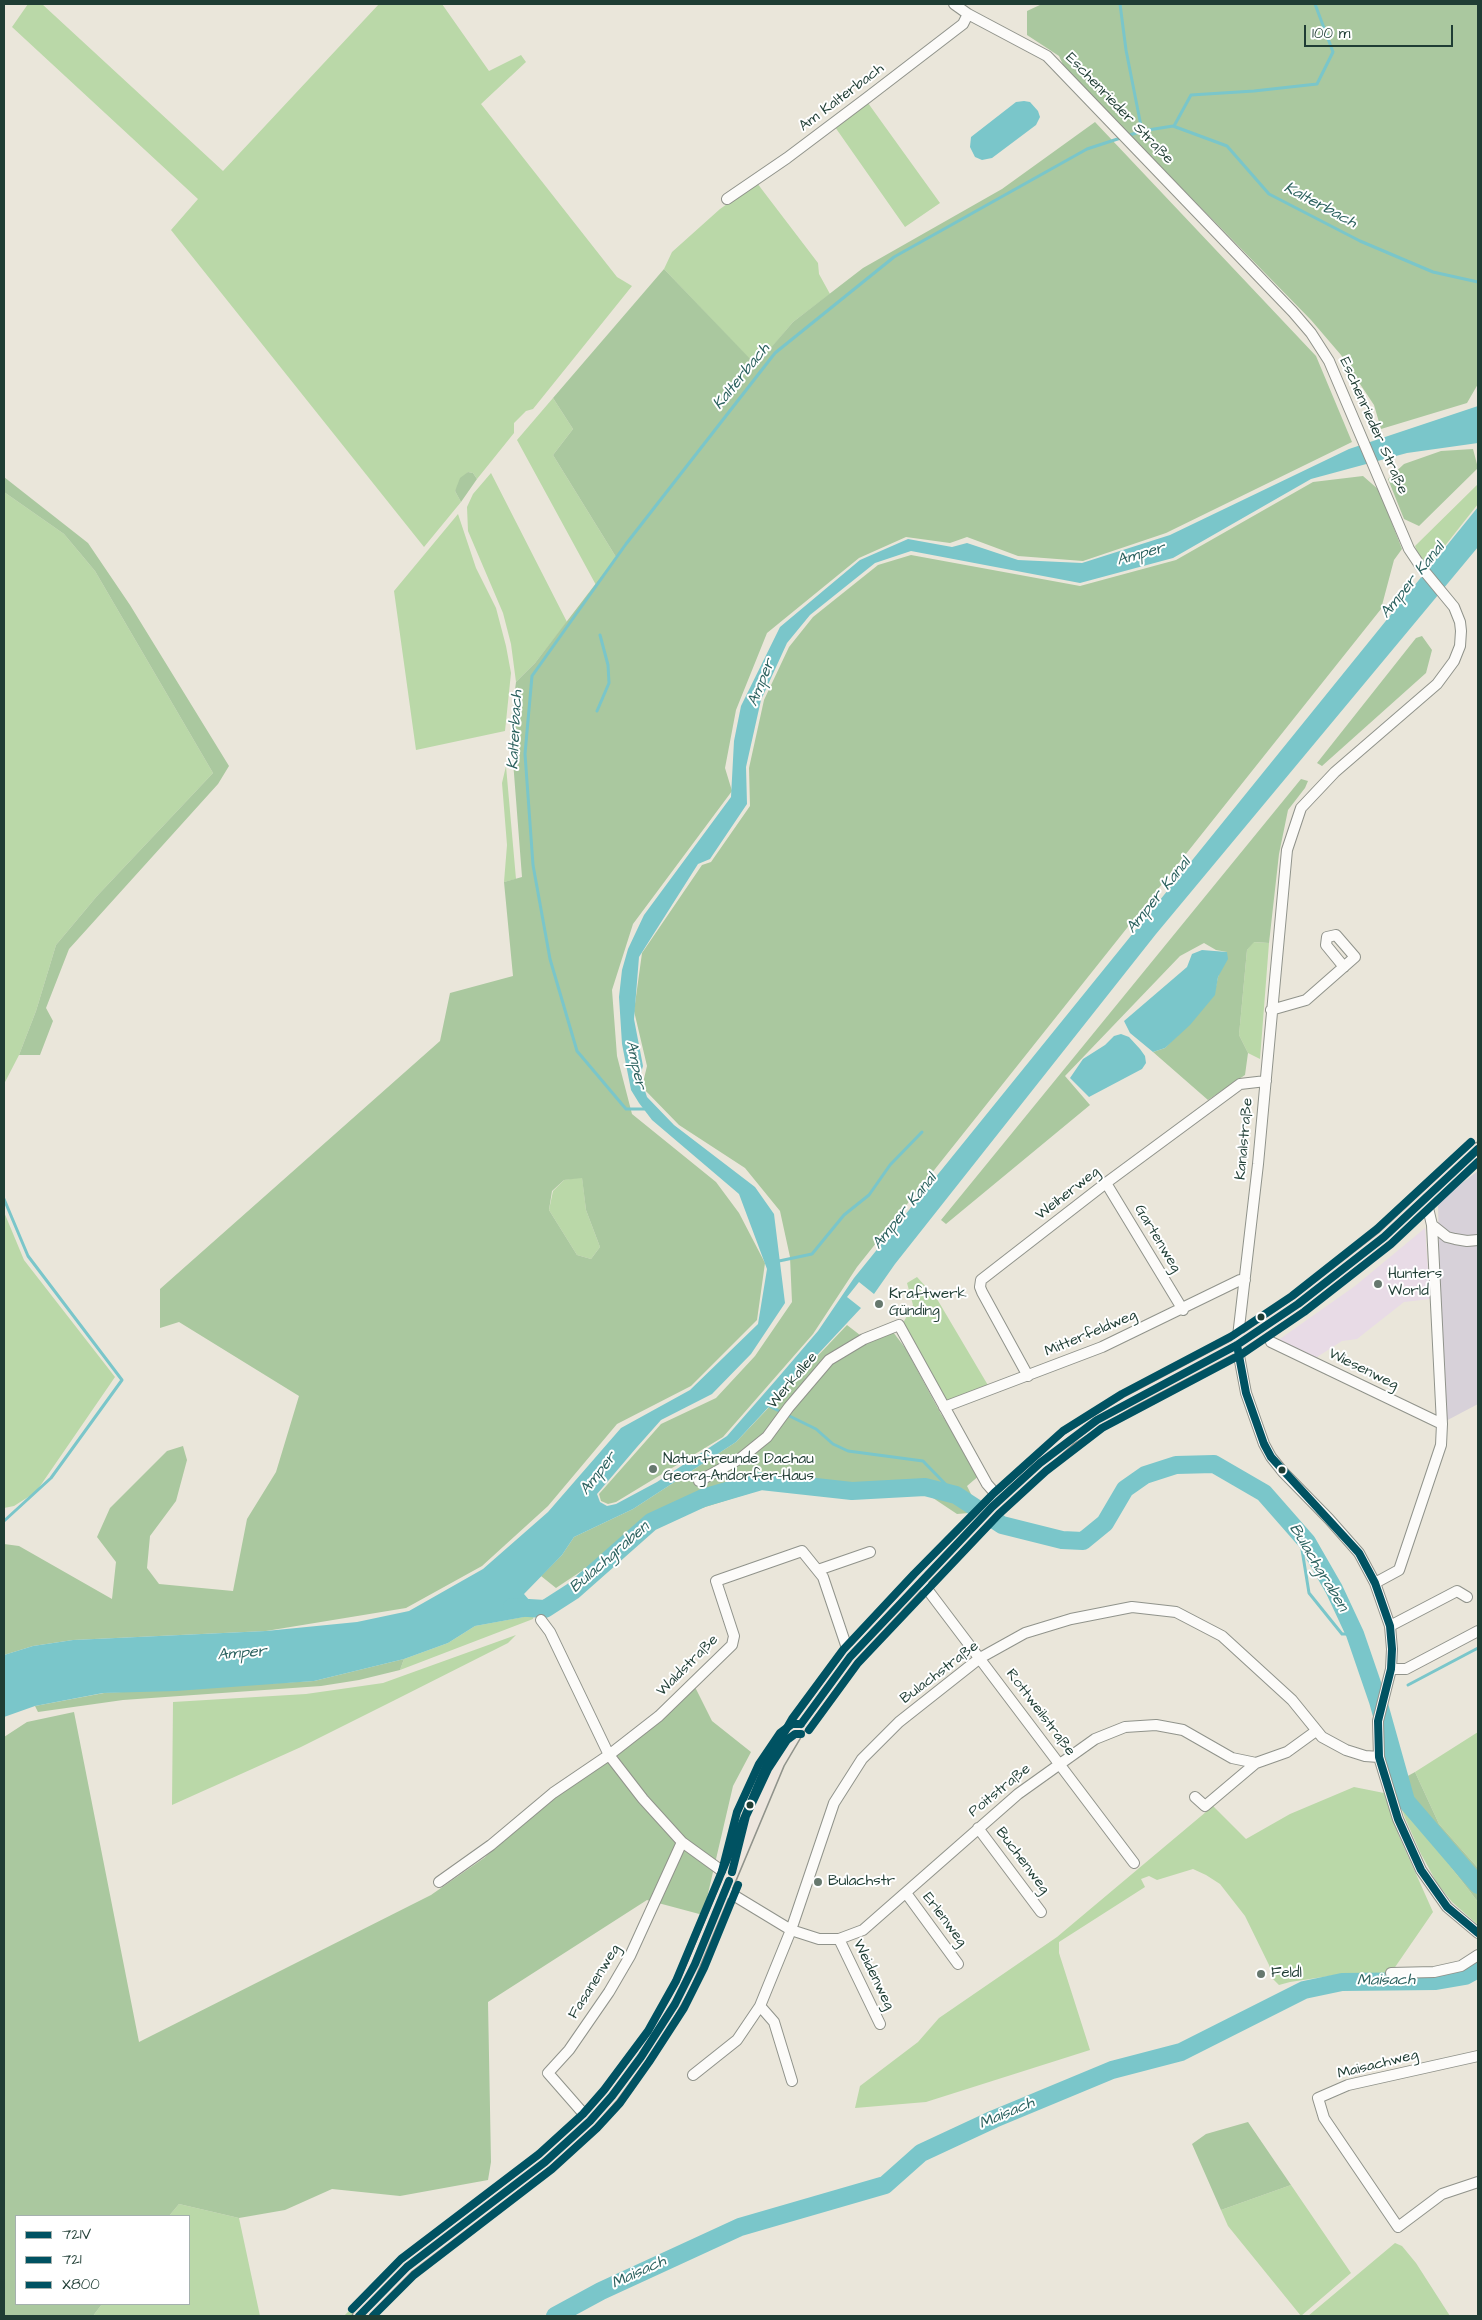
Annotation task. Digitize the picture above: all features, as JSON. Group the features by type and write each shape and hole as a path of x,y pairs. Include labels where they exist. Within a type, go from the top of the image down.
{"main road":[{"path":"359,2316 407,2267 514,2186 590,2121 642,2057 675,2004 695,1964 778,1763 813,1705 850,1657 921,1581 996,1503 1040,1463 1097,1420 1237,1345 1298,1304 1349,1265 1423,1202 1478,1149"}],"street":[{"name":"Eschenrieder Straße","path":"954,4 968,14 1047,56 1121,131 1311,333 1329,362 1409,549 1454,608 1462,631 1454,661 1437,684 1335,772 1301,808 1287,850 1278,935"},
{"name":"Am Kalterbach","path":"727,199 787,158 875,92 962,24 968,14"},
{"name":"Kanalstraße","path":"1278,935 1266,1081 1237,1345 1238,1362 1249,1402 1264,1444 1271,1457 1359,1553 1375,1583 1390,1626 1391,1669 1378,1721 1379,1756 1398,1819 1421,1870 1447,1907 1478,1933"},
{"path":"1271,1010 1306,1000 1344,966"},
{"name":"Weiherweg","path":"1028,1376 982,1292 980,1287 981,1280 1106,1183 1240,1084 1266,1081"},
{"name":"Gartenweg","path":"1106,1183 1183,1310"},
{"path":"1375,1583 1399,1570 1440,1445 1442,1424 1432,1225 1428,1208 1423,1202"},
{"path":"1432,1225 1446,1237 1467,1241 1478,1240"},
{"name":"Mitterfeldweg","path":"944,1407 1102,1348 1183,1310 1240,1280 1245,1280"},
{"name":"Werkallee","path":"699,1481 740,1458 767,1437 788,1408 828,1360 864,1339 899,1325 996,1503"},
{"name":"Wiesenweg","path":"1271,1342 1442,1424"},
{"name":"Waldstraße","path":"439,1882 491,1845 553,1793 609,1755 659,1716 732,1645 734,1636 716,1582 796,1552 802,1552 807,1555 818,1570"},
{"path":"850,1657 823,1577 818,1570 870,1552"},
{"name":"Rottweilstraße","path":"921,1581 1134,1863"},
{"path":"1390,1626 1457,1591 1467,1597"},
{"name":"Bulachstraße","path":"693,2075 737,2040 760,2006 790,1930 834,1803 862,1759 899,1722 980,1658 1025,1633 1071,1619 1132,1606 1171,1610 1222,1636 1292,1700 1322,1737 1346,1750 1365,1756 1379,1756"},
{"path":"540,1620 550,1632 609,1755 643,1799 682,1842 722,1871 727,1885"},
{"path":"1391,1669 1406,1669 1478,1631"},
{"name":"Poitstraße","path":"727,1885 790,1930 819,1940 839,1939 863,1930 978,1828 1060,1763 1095,1739 1125,1727 1156,1725 1183,1730 1232,1758 1256,1763"},
{"path":"1196,1797 1205,1806 1256,1763 1286,1752 1316,1731"},
{"name":"Buchenweg","path":"978,1828 1041,1912"},
{"name":"Fasanenweg","path":"590,2121 548,2074 569,2050 609,1992 630,1956 682,1842"},
{"name":"Erlenweg","path":"906,1893 958,1964"},
{"name":"Weidenweg","path":"839,1939 880,2024"},
{"path":"1391,1973 1434,1972 1461,1966 1478,1955"},
{"path":"760,2006 774,2022 792,2081"},
{"name":"Maisachweg","path":"1478,2056 1348,2086 1318,2098 1324,2118 1398,2228 1442,2194 1478,2182"}],"shaded area":[{"path":"1478,1171 1478,1404 1442,1423 1438,1201"},
{"path":"1425,1228 1430,1299 1404,1302 1357,1339 1342,1341 1314,1359 1277,1341 1355,1286"}],"green space":[{"path":"28,4 42,4 223,171 379,4 442,4 489,71 521,55 526,62 481,104 617,277 632,286 533,409 526,411 514,423 514,433 477,479 473,473 468,472 455,491 461,502 424,547 171,230 198,199 12,27"},
{"path":"1042,4 1478,4 1478,384 1467,403 1381,429 1374,405 1341,355 1311,320 1065,69 1059,56 1027,35 1027,11"},
{"path":"868,103 940,203 905,227 835,127"},
{"path":"1095,122 1316,356 1352,442 1166,533 1083,561 1018,556 967,537 950,543 906,537 859,558 767,633 736,710 725,768 732,791 633,924 612,990 617,1056 632,1114 716,1182 739,1213 765,1263 757,1320 691,1386 617,1424 548,1506 482,1566 406,1608 266,1631 73,1640 33,1646 4,1655 4,1544 19,1546 112,1599 116,1562 97,1537 110,1508 167,1451 183,1446 187,1460 176,1501 150,1536 147,1568 159,1584 233,1591 247,1519 276,1472 299,1396 179,1322 160,1328 160,1289 440,1041 450,993 513,976 504,882 522,877 512,748 512,713 516,682 535,663 616,557 553,455 573,429 553,398 664,269 756,365 793,322 863,268 1002,189","holes":["582,1178 586,1210 600,1247 591,1259 577,1255 549,1210 552,1191 564,1180"]},
{"path":"757,183 818,263 819,274 830,294 793,322 756,366 664,269 672,252 720,209"},
{"path":"553,398 573,429 553,455 616,557 596,585 517,440"},
{"path":"1473,449 1478,468 1419,526 1404,519 1388,479 1404,464 1441,451"},
{"path":"468,472 473,473 477,479 461,502 455,491 460,478"},
{"path":"491,473 567,622 535,663 516,682 511,644 503,613 468,531 467,507 473,494"},
{"path":"1363,476 1379,490 1402,549 1394,560 1381,609 857,1267 813,1334 723,1437 616,1502 608,1504 601,1501 599,1494 661,1424 716,1398 755,1356 792,1302 790,1257 780,1211 745,1168 679,1125 642,1087 647,1066 634,1011 642,953 702,865 711,862 750,806 749,768 764,700 789,647 813,617 878,565 911,555 1080,586 1176,560 1313,482"},
{"path":"4,477 88,543 130,605 229,766 218,784 69,949 46,1008 53,1021 40,1055 19,1055 36,1011 56,945 97,896 213,773 95,571 64,534 4,492"},
{"path":"1478,484 1478,504 1429,566 1418,554 1415,546"},
{"path":"4,492 64,534 95,571 213,773 97,896 56,945 36,1011 19,1055 4,1084"},
{"path":"458,514 476,568 496,608 506,646 511,673 505,731 416,750 394,591"},
{"path":"1422,636 1432,650 1426,673 1322,766 1317,763 1416,638"},
{"path":"506,766 516,879 504,882 507,845 502,783"},
{"path":"1301,779 1308,781 1305,788 1288,810 1279,854 1269,943 1254,942 1247,950 1239,1035 1248,1053 1245,1075 1208,1100 1153,1052 1165,1048 1214,995 1227,952 1216,950 1204,943 1180,956 1065,1076 1090,1105 946,1224 941,1220"},
{"path":"1253,942 1269,943 1260,1059 1248,1053 1239,1035 1247,950"},
{"path":"582,1177 586,1210 600,1247 591,1259 577,1255 549,1210 553,1191 564,1180"},
{"path":"4,1212 24,1260 115,1377 36,1492 14,1506 4,1508"},
{"path":"917,1277 937,1299 989,1387 947,1402 903,1323 913,1305 907,1283"},
{"path":"847,1325 869,1342 893,1332 906,1349 941,1414 981,1474 967,1486 976,1504 969,1513 957,1514 924,1492 855,1498 766,1488 670,1518 622,1544 556,1588 541,1576 562,1555 574,1537 633,1509 736,1442"},
{"path":"1158,1394 1163,1394 1076,1443"},
{"path":"534,1615 533,1619 400,1670 404,1659 448,1643 475,1626"},
{"path":"516,1635 508,1643 301,1747 172,1805 173,1702 306,1694 383,1683"},
{"path":"404,1659 400,1670 359,1680 321,1686 123,1700 38,1712 35,1706 104,1693 314,1681"},
{"path":"695,1687 712,1721 751,1752 733,1786 703,1915 647,1900 488,2002 491,2162 488,2180 400,2196 332,2189 285,2210 239,2218 179,2204 170,2215 15,2215 15,2305 101,2305 93,2316 4,2316 4,1737 27,1722 74,1712 139,2042 431,1895 484,1858 547,1801"},
{"path":"789,1732 765,1776 734,1853 730,1854 753,1788 779,1741"},
{"path":"1478,1732 1478,1868 1439,1824 1415,1772"},
{"path":"1415,1772 1439,1824 1478,1868 1478,1902 1406,1809 1397,1782"},
{"path":"1397,1782 1406,1809 1478,1902 1478,1925 1452,1902 1437,1883 1421,1854 1405,1818 1393,1786"},
{"path":"1354,1787 1384,1793 1399,1836 1433,1912 1391,1973 1343,1974 1279,1985 1273,1979 1269,1965 1245,1916 1220,1884 1193,1869 1157,1880 1149,1876 1141,1879 1145,1887 1059,1942 1059,1953 1090,2050 926,2102 855,2108 860,2086 918,2042 939,2018 1057,1937 1213,1806 1246,1839 1290,1814"},
{"path":"718,1886 720,1887 683,1976 659,2019 615,2082 590,2109 628,2063 669,1998 695,1946"},
{"path":"578,2121 537,2161 503,2184"},
{"path":"1248,2122 1291,2185 1221,2210 1192,2144 1206,2134"},
{"path":"1291,2185 1351,2273 1301,2316 1228,2226 1221,2210"},
{"path":"488,2195 490,2198 430,2241 398,2268 351,2316 344,2316 397,2261"},
{"path":"179,2204 239,2218 260,2316 93,2316 101,2305 190,2305 190,2215 170,2215"},
{"path":"1395,2243 1402,2246 1416,2263 1450,2316 1308,2316"}],"water":[{"path":"1016,102 1030,102 1038,111 1040,117 1036,125 992,158 982,160 975,157 970,147 971,137"},
{"name":"Amper","path":"1478,406 1478,443 1407,453 1311,479 1173,558 1080,583 911,551 875,563 810,615 787,643 761,700 746,767 747,804 710,859 698,864 639,957 634,1019 643,1066 640,1076 647,1097 674,1125 755,1187 774,1214 785,1303 751,1354 712,1394 661,1420 637,1447 597,1494 600,1502 607,1506 616,1504 657,1482 727,1436 776,1380 818,1331 854,1278 1478,507 1478,547 1156,934 895,1264 874,1294 859,1282 847,1297 861,1308 736,1442 633,1509 574,1537 562,1555 524,1594 535,1607 535,1615 475,1626 448,1643 404,1659 314,1681 176,1691 103,1693 35,1706 4,1717 4,1655 33,1646 73,1640 266,1631 357,1622 409,1611 483,1569 548,1512 621,1428 690,1390 758,1324 767,1269 739,1194 652,1120 631,1090 622,1044 619,997 622,970 628,949 644,915 731,797 734,741 741,706 780,627 860,560 908,539 952,547 967,543 1018,560 1082,563 1170,535 1349,449"},
{"path":"1202,950 1227,952 1228,959 1218,977 1215,995 1190,1025 1165,1048 1153,1052 1130,1033 1124,1021 1187,967 1192,954"},
{"path":"1121,1034 1129,1037 1140,1049 1145,1056 1146,1063 1142,1069 1089,1097 1070,1078 1083,1059 1105,1045 1114,1036"}],"waterway":[{"path":"1120,4 1126,50 1142,131"},
{"path":"1174,126 1191,95 1317,84 1333,52 1315,4"},
{"name":"Kalterbach","path":"645,1109 626,1109 577,1051 550,959 533,865 525,754 532,676 626,544 775,353 894,257 1087,149 1142,131 1173,126 1227,146 1269,194 1360,241 1433,272 1478,282"},
{"path":"597,711 609,683 608,665 600,635"},
{"path":"779,1261 812,1254 844,1215 869,1195 890,1165 922,1132"},
{"path":"4,1199 28,1256 122,1380 51,1478 4,1521"},
{"name":"Bulachgraben","path":"767,1405 816,1429 833,1444 848,1451 923,1461 956,1495"},
{"name":"Bulachgraben","path":"512,1607 545,1609 573,1591 651,1522 703,1498 761,1481 852,1491 925,1487 956,1495 1002,1525 1062,1540 1083,1541 1105,1523 1125,1489 1145,1475 1176,1465 1214,1464 1264,1493 1307,1542 1334,1589 1355,1634 1378,1701 1406,1801 1478,1885"},
{"path":"1299,1531 1309,1593 1342,1634 1355,1634"},
{"path":"1408,1685 1478,1648"},
{"name":"Maisach","path":"555,2316 601,2291 740,2227 885,2185 921,2153 994,2119 1112,2070 1181,2052 1304,1990 1342,1982 1436,1981 1465,1976 1478,1969"}],"transit line":[{"name":"X800","path":"352,2309 401,2259 539,2154 583,2114 604,2090 648,2031 676,1981 769,1759 792,1719 843,1650 914,1574 994,1493 1063,1431 1122,1394 1232,1336 1292,1296 1377,1229 1471,1142"},
{"name":"721V","path":"801,1724 850,1657 992,1507 1040,1463 1097,1420 1237,1345 1298,1304 1384,1237 1478,1149"},
{"name":"721","path":"809,1730 858,1663 999,1514 1046,1471 1102,1428 1242,1354 1304,1312 1391,1244 1478,1162"},
{"name":"721V","path":"1237,1345 1246,1393 1264,1444 1271,1457 1359,1553 1375,1583 1390,1626 1392,1649 1391,1669 1378,1721 1379,1757 1398,1819 1421,1870 1447,1907 1478,1933"},
{"name":"721V","path":"722,1871 737,1812 759,1764 780,1733 792,1724 801,1724"},
{"name":"721","path":"732,1872 746,1816 768,1769 787,1740 795,1734 801,1734"},
{"name":"721V","path":"359,2316 407,2267 545,2162 590,2121 612,2096 641,2057 675,2004 695,1964 729,1881"},
{"name":"721","path":"373,2316 414,2275 552,2169 597,2128 620,2103 684,2008 704,1968 738,1885"}],"place":[{"name":"Hunters World","path":"1378,1284"},
{"name":"Kraftwerk Günding","path":"879,1304"},
{"name":"Naturfreunde Dachau Georg-Andorfer-Haus","path":"653,1469"},
{"name":"Bulachstr","path":"818,1882"},
{"name":"Feldl","path":"1261,1974"}],"water label":[{"name":"Amper Kanal","path":"1413,581"},
{"name":"Amper Kanal","path":"1159,896"},
{"name":"Amper Kanal","path":"905,1212"}]}
